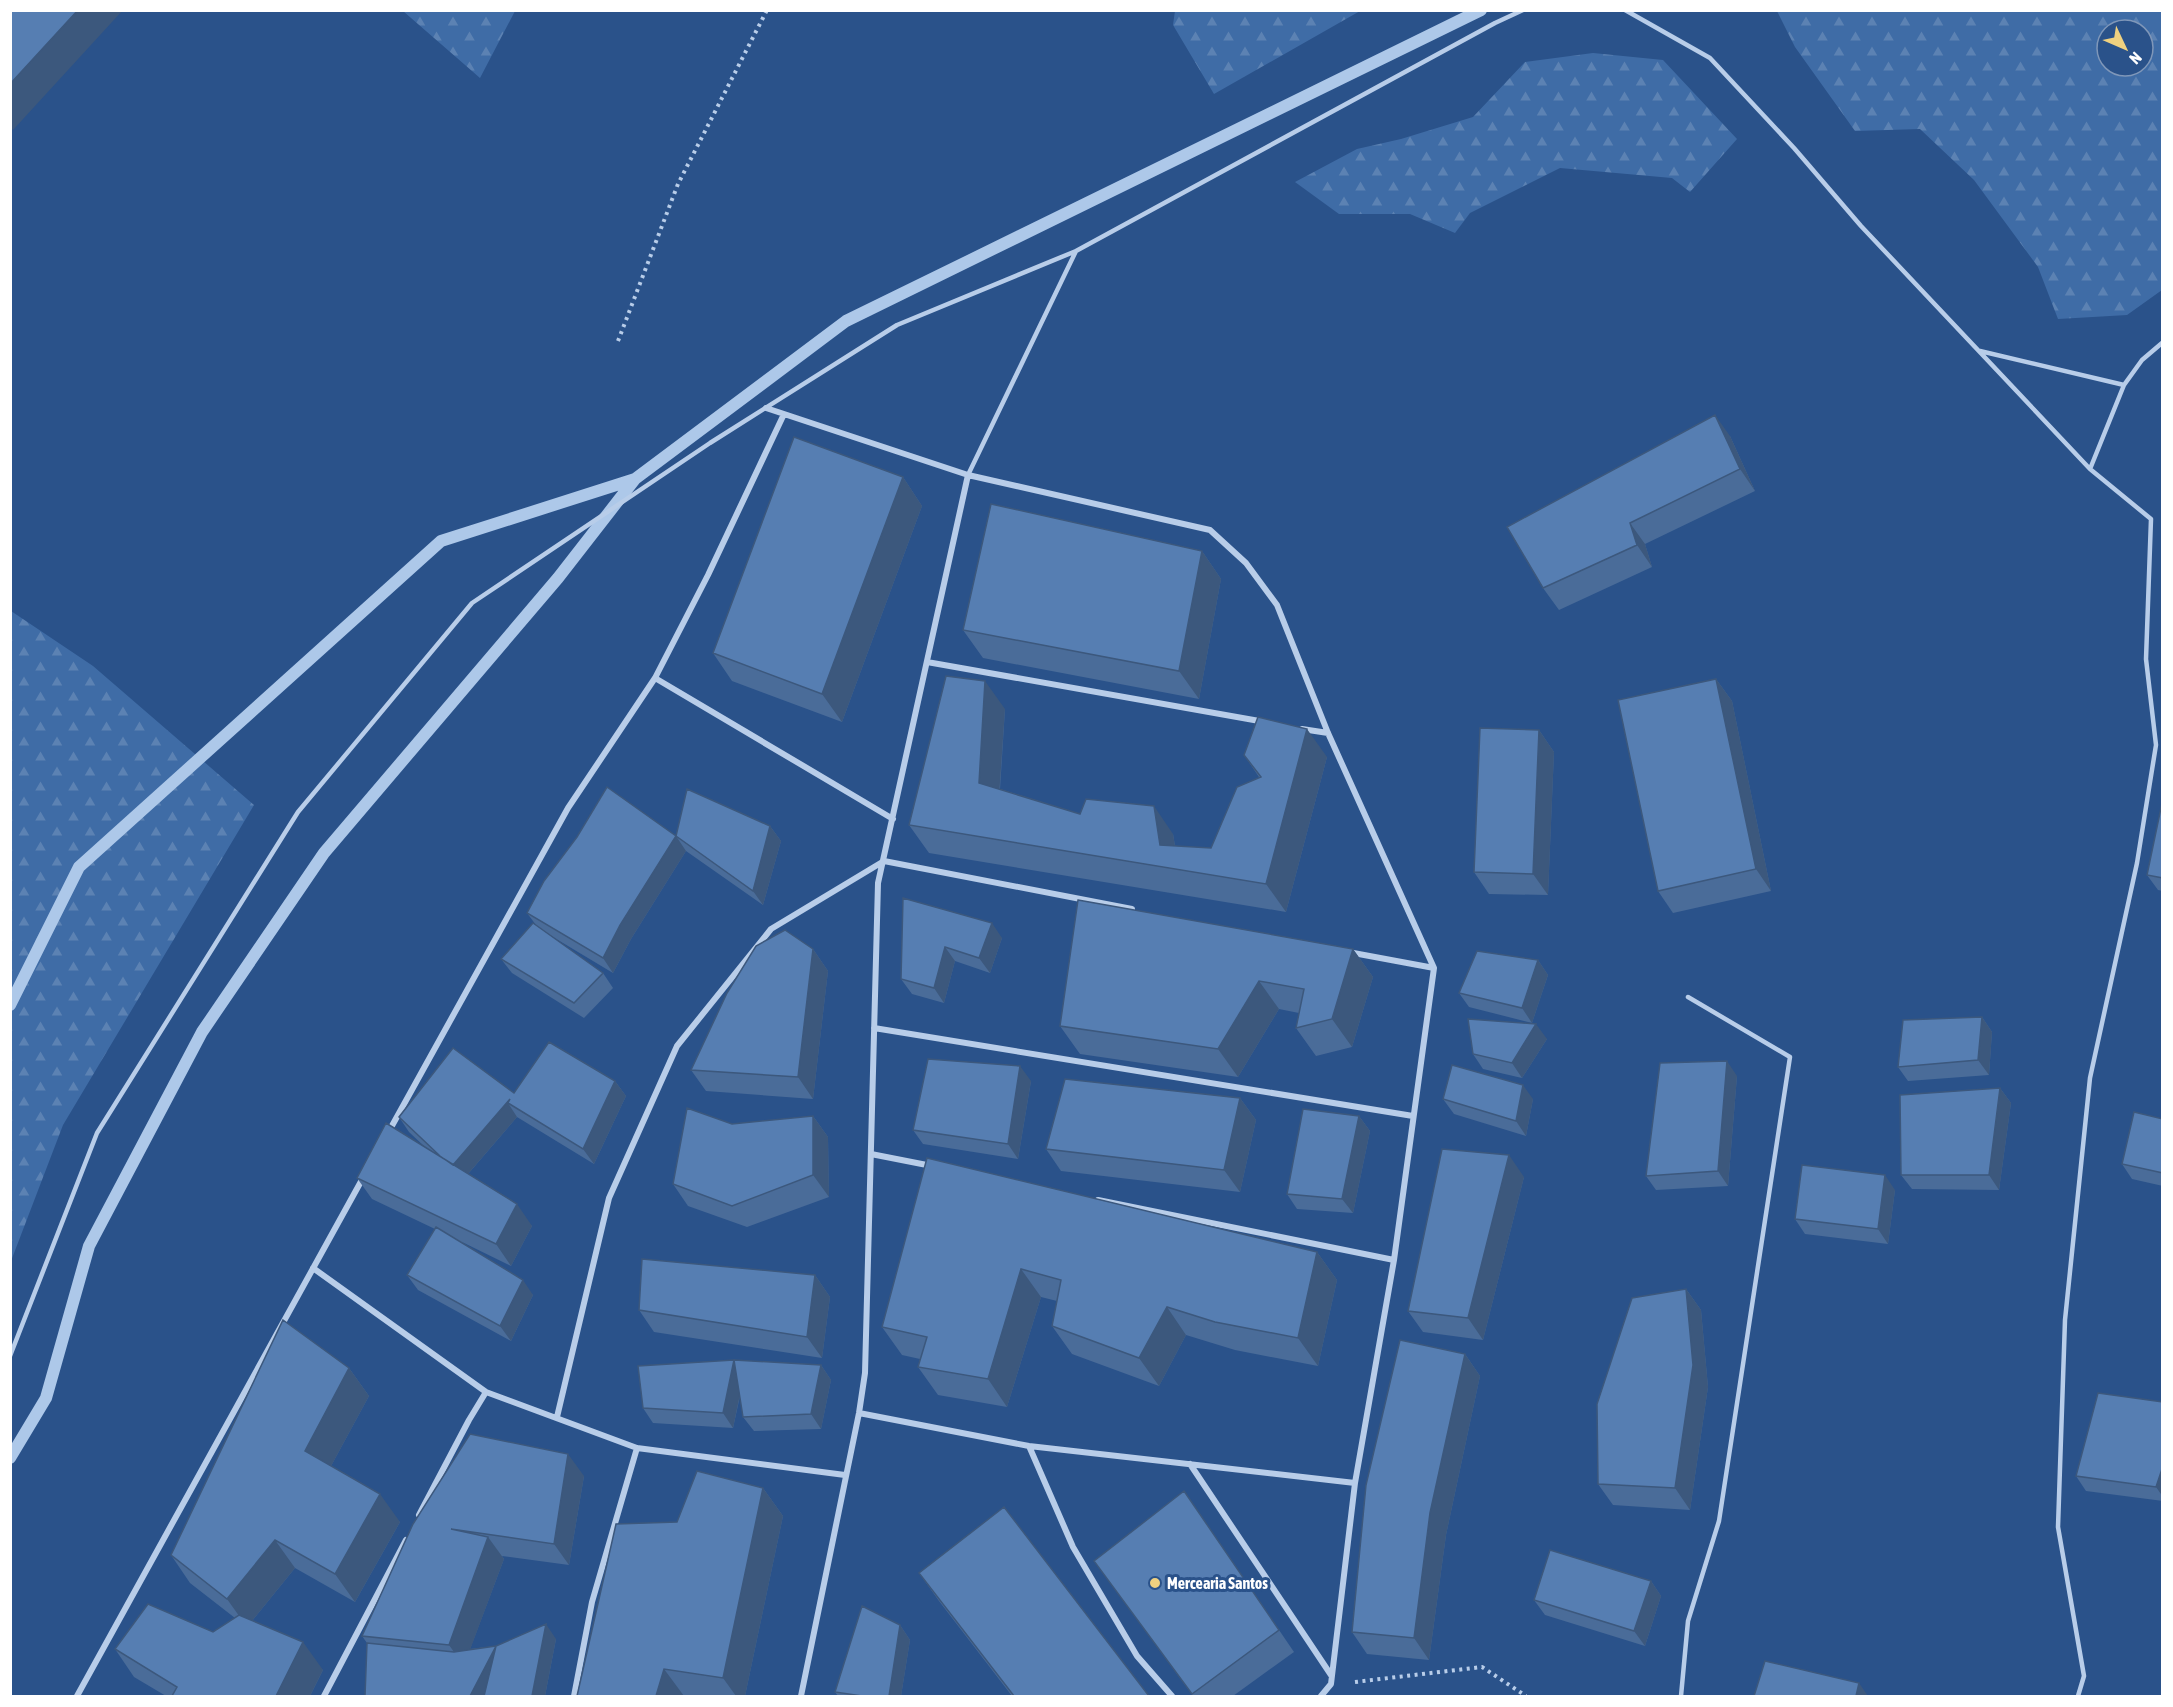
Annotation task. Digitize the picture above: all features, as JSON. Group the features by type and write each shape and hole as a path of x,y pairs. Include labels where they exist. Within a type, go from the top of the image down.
{"street":[{"path":"766,408 968,475 1210,530 1246,563 1277,605 1328,733 1434,968 1394,1260 1355,1483 1331,1684 1321,1696"},
{"path":"382,1143 568,808 655,678 708,575 784,414"},
{"path":"801,1696 859,1413 865,1373 878,883 968,475"},
{"path":"927,662 1269,723"},
{"path":"655,678 893,819"},
{"path":"1293,727 1328,733"},
{"path":"557,1417 609,1198 677,1046 771,929 884,861 1142,911"},
{"path":"1340,950 1434,968"},
{"path":"874,1028 1413,1116"},
{"path":"871,1154 941,1168"},
{"path":"77,1696 365,1174"},
{"path":"1092,1198 1394,1260"},
{"path":"313,1268 486,1392 637,1448 845,1475"},
{"path":"413,1527 486,1392"},
{"path":"859,1413 1029,1446 1355,1483"},
{"path":"1029,1446 1073,1547 1137,1656 1172,1696"},
{"path":"574,1696 592,1602 637,1448"},
{"path":"1190,1464 1331,1676"},
{"path":"324,1696 407,1537"}],"lane":[{"path":"10,1356 97,1133 298,812 472,603 710,443 897,325 1076,251 1495,23 1523,10"},
{"path":"1626,10 1710,58 1794,148 1861,225 2090,469 2151,519 2146,659 2156,745 2137,863 2090,1078 2065,1320 2058,1527 2084,1676 2078,1696"},
{"path":"968,475 1076,251"},
{"path":"2090,469 2124,385 2142,360 2163,342"},
{"path":"1979,351 2124,385"},
{"path":"1681,1696 1688,1621 1719,1521 1790,1057 1688,997"}],"path":[{"path":"618,341 678,184 767,10"},
{"path":"1331,1684 1482,1667 1526,1696"}],"green space":[{"path":"1175,10 1360,11 1214,94 1173,25"},
{"path":"403,11 515,11 480,78"},
{"path":"1777,11 2162,11 2162,290 2127,315 2058,319 2038,267 1974,180 1920,129 1855,131 1795,47"},
{"path":"1593,53 1663,60 1737,139 1690,192 1672,178 1560,168 1470,213 1455,233 1410,214 1339,214 1295,182 1357,149 1401,139 1473,117 1525,62"},
{"path":"11,611 93,666 254,805 63,1125 11,1261"}],"building":[{"path":"10,10 78,10 10,84"},
{"path":"1715,415 1740,469 1630,523 1637,545 1543,588 1507,527"},
{"path":"794,437 903,477 822,694 713,653"},
{"path":"991,504 1202,551 1179,671 963,630"},
{"path":"946,676 985,681 979,783 1080,814 1086,799 1154,806 1160,845 1211,848 1237,787 1261,777 1244,755 1258,717 1307,729 1266,884 909,825"},
{"path":"1716,679 1756,869 1658,891 1618,700"},
{"path":"1480,728 1539,730 1533,874 1474,872"},
{"path":"607,787 676,836 620,925 603,958 527,913 544,881 577,837"},
{"path":"687,789 770,826 753,891 676,836"},
{"path":"2163,803 2163,878 2147,875"},
{"path":"903,898 992,923 979,958 945,947 934,988 901,979"},
{"path":"1078,900 1353,949 1332,1019 1296,1028 1304,989 1259,981 1218,1049 1060,1026"},
{"path":"533,923 603,973 574,1003 501,959"},
{"path":"785,930 813,949 798,1077 691,1070 727,993 756,946"},
{"path":"1477,951 1538,960 1522,1008 1459,993"},
{"path":"1982,1017 1978,1060 1898,1067 1903,1020"},
{"path":"1468,1019 1536,1024 1512,1063 1473,1054"},
{"path":"549,1042 615,1081 583,1149 508,1103 510,1099 453,1165 440,1156 399,1117 453,1048 514,1093"},
{"path":"928,1059 1020,1066 1008,1144 913,1130"},
{"path":"1727,1061 1718,1171 1646,1176 1660,1063"},
{"path":"1452,1065 1523,1085 1516,1121 1443,1099"},
{"path":"1065,1079 1240,1098 1224,1170 1046,1149"},
{"path":"2000,1088 1989,1175 1901,1175 1900,1095"},
{"path":"687,1108 732,1124 813,1116 813,1175 732,1206 673,1184"},
{"path":"1303,1109 1359,1116 1342,1199 1287,1194"},
{"path":"2134,1112 2163,1119 2163,1173 2122,1164"},
{"path":"386,1123 517,1204 496,1244 357,1178"},
{"path":"1442,1149 1509,1155 1468,1318 1408,1311"},
{"path":"927,1158 1317,1252 1298,1338 1215,1322 1167,1307 1139,1358 1052,1326 1061,1280 1021,1269 988,1379 918,1367 927,1337 882,1327"},
{"path":"1802,1165 1885,1175 1878,1229 1795,1219"},
{"path":"436,1227 523,1280 500,1326 407,1275"},
{"path":"642,1259 815,1275 807,1337 639,1310"},
{"path":"1686,1289 1693,1365 1675,1488 1598,1484 1597,1404 1632,1298"},
{"path":"283,1320 349,1368 305,1451 380,1494 335,1574 275,1540 227,1599 171,1555"},
{"path":"1400,1340 1465,1354 1430,1513 1414,1638 1352,1632 1366,1485"},
{"path":"734,1360 821,1365 811,1414 743,1417"},
{"path":"734,1360 723,1413 643,1408 638,1366"},
{"path":"2098,1393 2163,1402 2163,1466 2156,1487 2076,1476"},
{"path":"470,1434 568,1454 554,1544 451,1529 488,1537 449,1645 362,1636 413,1524"},
{"path":"697,1471 763,1488 723,1678 664,1669 656,1696 577,1696 616,1524 677,1522"},
{"path":"1184,1491 1279,1630 1192,1694 1094,1561"},
{"path":"1004,1507 1149,1696 1014,1696 919,1573"},
{"path":"1550,1550 1651,1581 1634,1631 1534,1600"},
{"path":"148,1604 213,1632 239,1615 303,1642 276,1696 172,1696 177,1687 115,1649"},
{"path":"862,1606 900,1625 889,1696 862,1696 835,1692"},
{"path":"546,1624 532,1696 484,1696 496,1646"},
{"path":"367,1643 454,1652 496,1646 470,1696 365,1696"},
{"path":"1765,1661 1859,1683 1856,1696 1754,1696"}],"waterway":[{"path":"10,1458 46,1398 89,1246 202,1032 324,853 558,578 635,479 846,321 1481,10"},
{"path":"10,1005 79,867 441,541 635,479"}],"place":[{"name":"Mercearia Santos","path":"1155,1583"}]}
